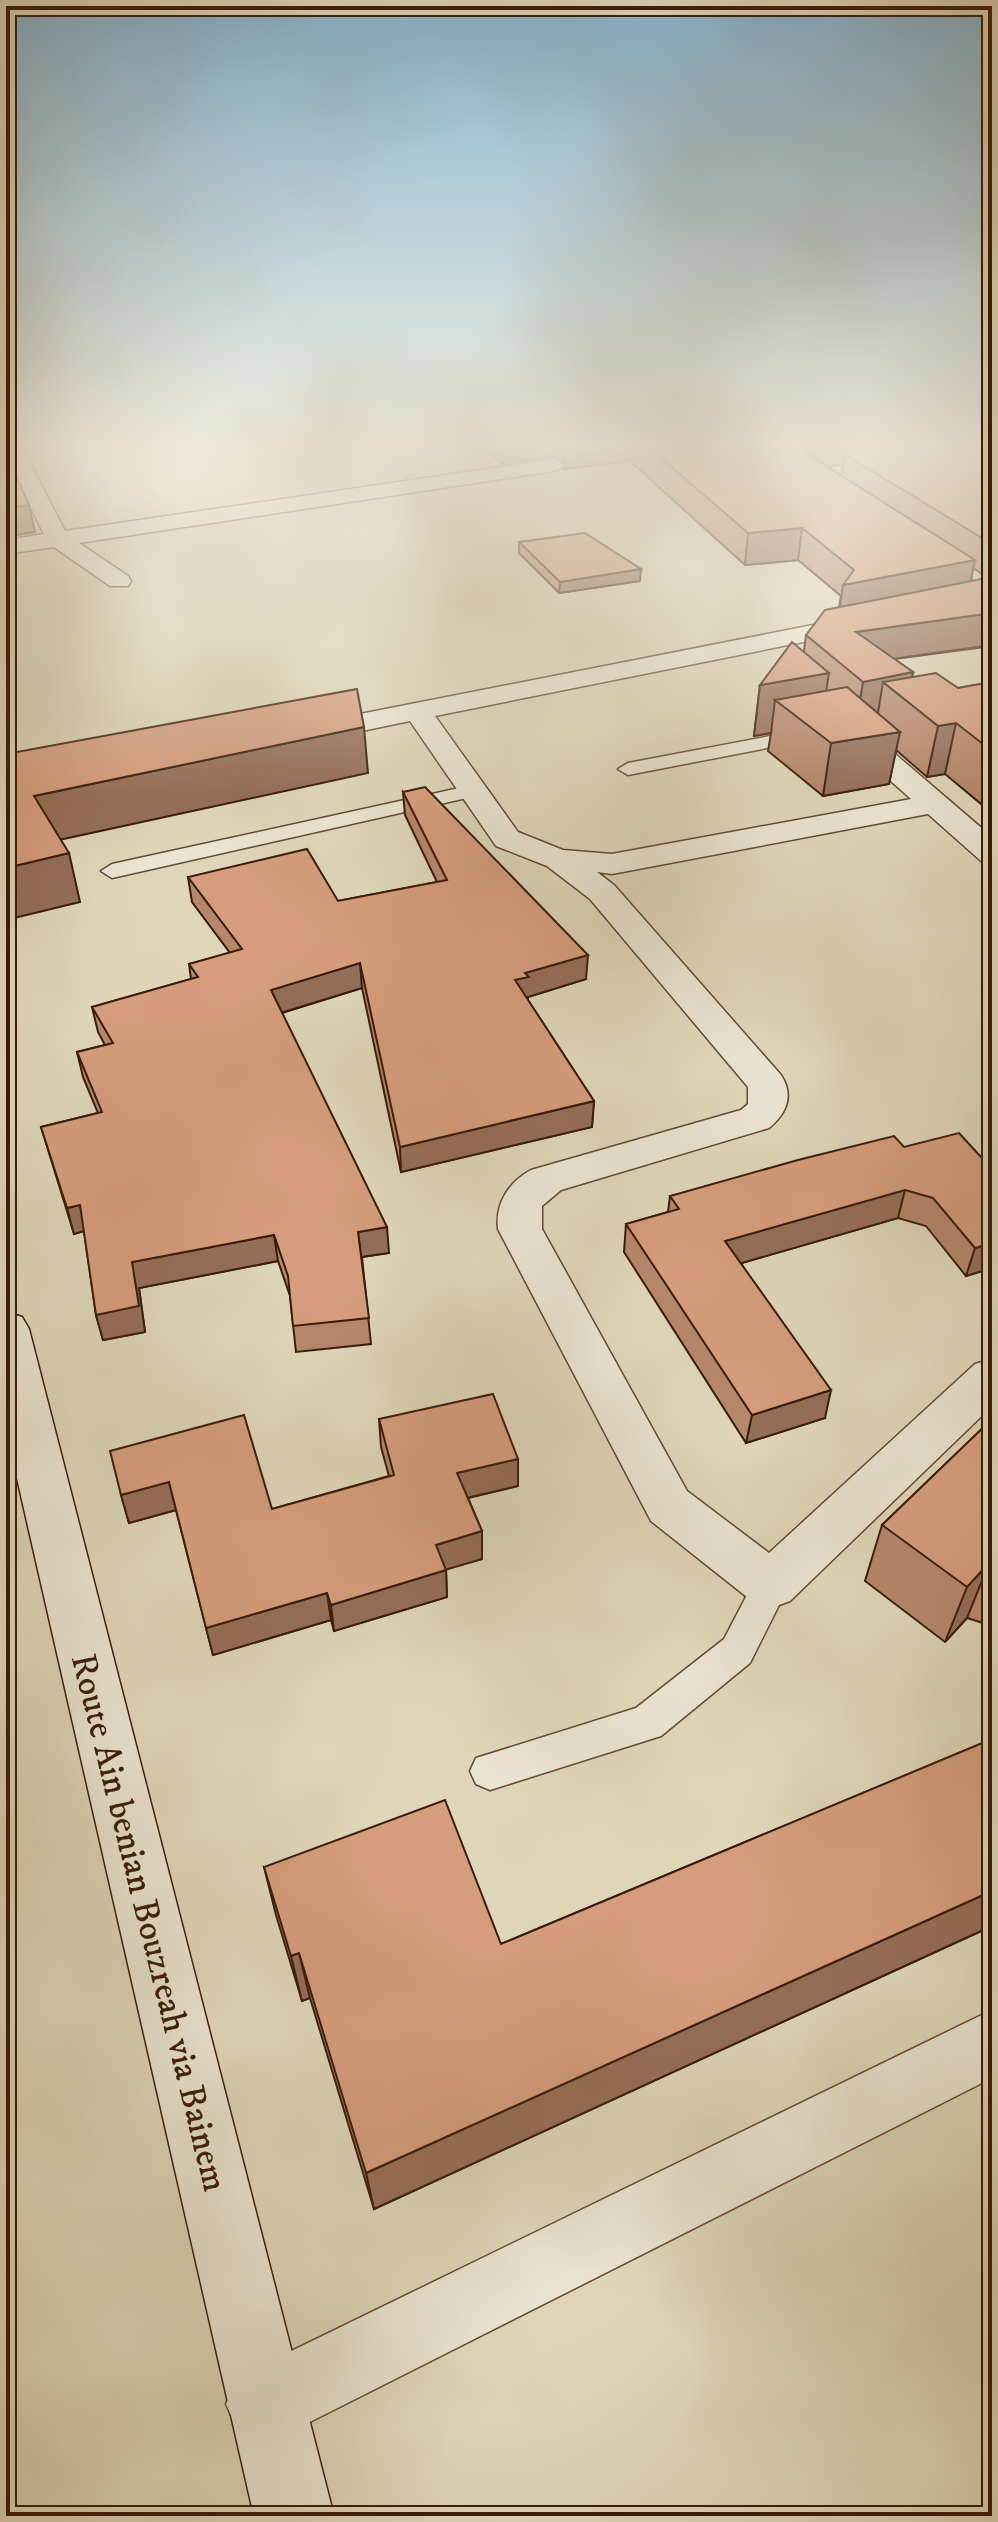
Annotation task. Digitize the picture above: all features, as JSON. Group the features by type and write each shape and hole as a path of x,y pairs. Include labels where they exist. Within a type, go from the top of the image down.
{"street":[{"path":"91,562 119,581"},
{"path":"280,738 888,619"},
{"path":"754,645 778,666"},
{"path":"825,707 992,854"},
{"path":"417,711 507,839 558,859 602,892 767,1084 770,1100 762,1114 745,1124 535,1186 518,1210 520,1229 669,1506 771,1585 990,1382"},
{"path":"558,859 612,864 935,804"},
{"name":"Route Ain benian Bouzreah via Bainem","path":"6,1329 225,2220 265,2404 294,2516"},
{"path":"265,2404 992,2043"}],"lane":[{"path":"628,769 877,722"},
{"path":"112,871 473,791"},
{"path":"490,1771 647,1723 737,1651 771,1585"}],"building":[{"path":"539,562 630,562 641,569 560,582"},
{"path":"844,562 966,562 843,585 854,570"},
{"path":"992,577 992,613 856,632 913,672 863,682 806,635 825,610"},
{"path":"792,642 829,673 760,685"},
{"path":"936,673 958,688 992,682 992,751 956,723 938,726 883,682"},
{"path":"847,687 900,732 831,743 775,700"},
{"path":"357,689 364,727 34,796 69,853 6,868 6,754"},
{"path":"425,787 588,955 525,973 529,977 515,980 594,1101 400,1147 360,963 271,990 387,1227 358,1232 369,1318 293,1326 288,1276 274,1235 132,1262 139,1306 96,1315 80,1205 67,1208 41,1127 102,1112 77,1052 113,1043 92,1007 198,977 189,964 242,949 188,877 307,849 338,901 447,880 403,792"},
{"path":"959,1133 992,1169 992,1243 975,1248 933,1198 905,1190 725,1241 831,1390 752,1415 626,1224 679,1209 670,1196 798,1160 894,1136 904,1147"},
{"path":"493,1394 518,1459 457,1473 482,1531 436,1545 446,1570 331,1605 327,1593 206,1628 169,1482 121,1495 110,1451 244,1415 272,1509 394,1475 379,1419"},
{"path":"992,1419 992,1564 989,1563 967,1587 882,1525"},
{"path":"992,1739 992,1891 366,2173 299,1953 291,1956 264,1867 445,1800 501,1944"}]}
